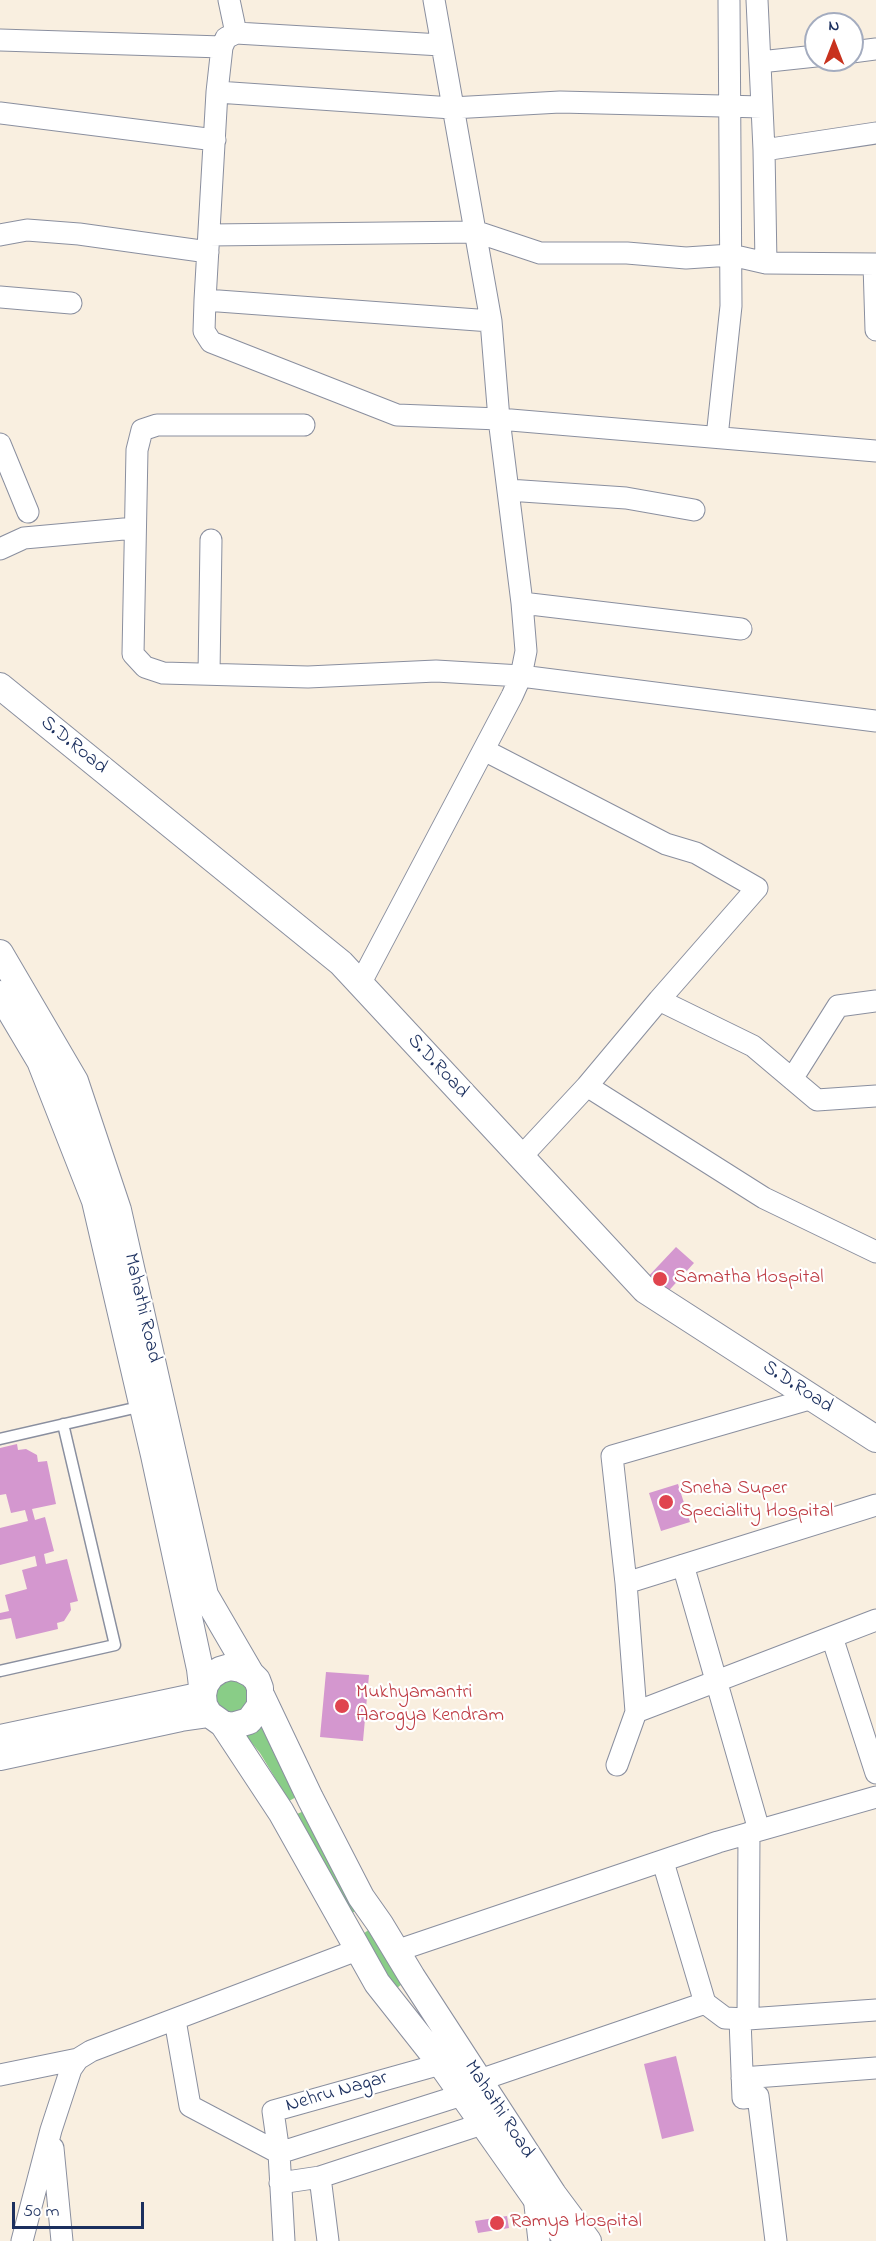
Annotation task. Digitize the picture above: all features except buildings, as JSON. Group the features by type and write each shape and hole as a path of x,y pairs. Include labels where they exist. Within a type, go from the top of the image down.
{"street":[{"path":"229,0 229,40 218,92 208,243 204,331 211,342 397,415 499,419 876,451"},
{"path":"360,984 521,676 526,651 499,419 491,321 434,0"},
{"path":"757,0 764,150 765,262"},
{"path":"717,437 731,306 729,1"},
{"path":"0,40 229,40 441,45"},
{"path":"760,62 804,57"},
{"path":"218,92 452,108 560,102 762,107"},
{"path":"0,113 214,140"},
{"path":"764,150 876,134"},
{"path":"0,235 27,230 208,243 477,232 540,254 627,254 686,258 731,255 765,262 875,264 876,330"},
{"path":"0,297 70,303"},
{"path":"205,300 491,321"},
{"path":"304,425 157,425 142,430 136,450 133,654 145,667 163,673 308,677 435,671 521,676 876,721"},
{"path":"0,444 28,512"},
{"path":"508,490 626,498 694,510"},
{"path":"0,549 24,538 135,528"},
{"path":"209,674 211,540"},
{"path":"522,603 741,629"},
{"name":"S.D.Road","path":"0,686 340,963 645,1290 876,1439"},
{"path":"484,750 666,844 696,853 757,888 587,1086 521,1157"},
{"name":"Mahathi Road","path":"0,953 75,1081 205,1595 251,1674 257,1680 262,1697 310,1798 361,1897 412,1977 471,2087 485,2123 534,2196 568,2241"},
{"name":"Mahathi Road","path":"0,994 40,1061 95,1201 109,1213 142,1406 211,1711 281,1812 353,1943 383,1991 441,2064 471,2087 588,2241"},
{"path":"659,1000 753,1046 817,1100 876,1096"},
{"path":"792,1079 838,1006 876,1001"},
{"path":"587,1086 764,1198 876,1251"},
{"path":"617,1765 636,1712 626,1583 612,1456 813,1398"},
{"path":"626,1583 876,1505"},
{"path":"683,1565 716,1681 754,1831 742,2098 758,2096 776,2241"},
{"path":"636,1712 876,1620"},
{"path":"832,1637 876,1773"},
{"path":"251,1674 230,1667 211,1676 205,1685 211,1711 232,1726 249,1720 260,1706 262,1697"},
{"path":"0,1738 211,1711"},
{"path":"0,1757 211,1711"},
{"path":"396,1952 754,1831 876,1797"},
{"path":"281,1812 310,1798"},
{"path":"663,1862 705,2003 725,2018 744,2019 876,2010"},
{"path":"0,2075 78,2059 92,2051 175,2020 353,1943 380,1924"},
{"path":"383,1991 412,1977"},
{"name":"Nehru Nagar","path":"441,2064 273,2111 279,2168 471,2087 705,2003"},
{"path":"175,2020 190,2106 279,2168 320,2176 485,2123"},
{"path":"22,2241 51,2130 71,2069 78,2059"},
{"path":"742,2078 876,2068"},
{"path":"51,2130 62,2241"},
{"path":"279,2168 284,2241"},
{"path":"320,2176 328,2241"},
{"path":"534,2196 538,2241"}],"lane":[{"path":"0,1439 142,1406"},
{"path":"0,1671 115,1645 63,1425"}],"green space":[{"path":"239,1678 253,1694 237,1717 216,1710 214,1689 218,1682"},
{"path":"263,1726 298,1796 289,1801 260,1753 246,1736"},
{"path":"304,1811 359,1909 352,1913 297,1814"},
{"path":"370,1929 402,1984 397,1988 391,1989 360,1936"}],"place":[{"name":"Samatha Hospital","path":"660,1279"},
{"name":"Sneha Super Speciality Hospital","path":"666,1502"},
{"name":"Mukhyamantri Aarogya Kendram","path":"342,1706"},
{"name":"Ramya Hospital","path":"497,2223"}]}
